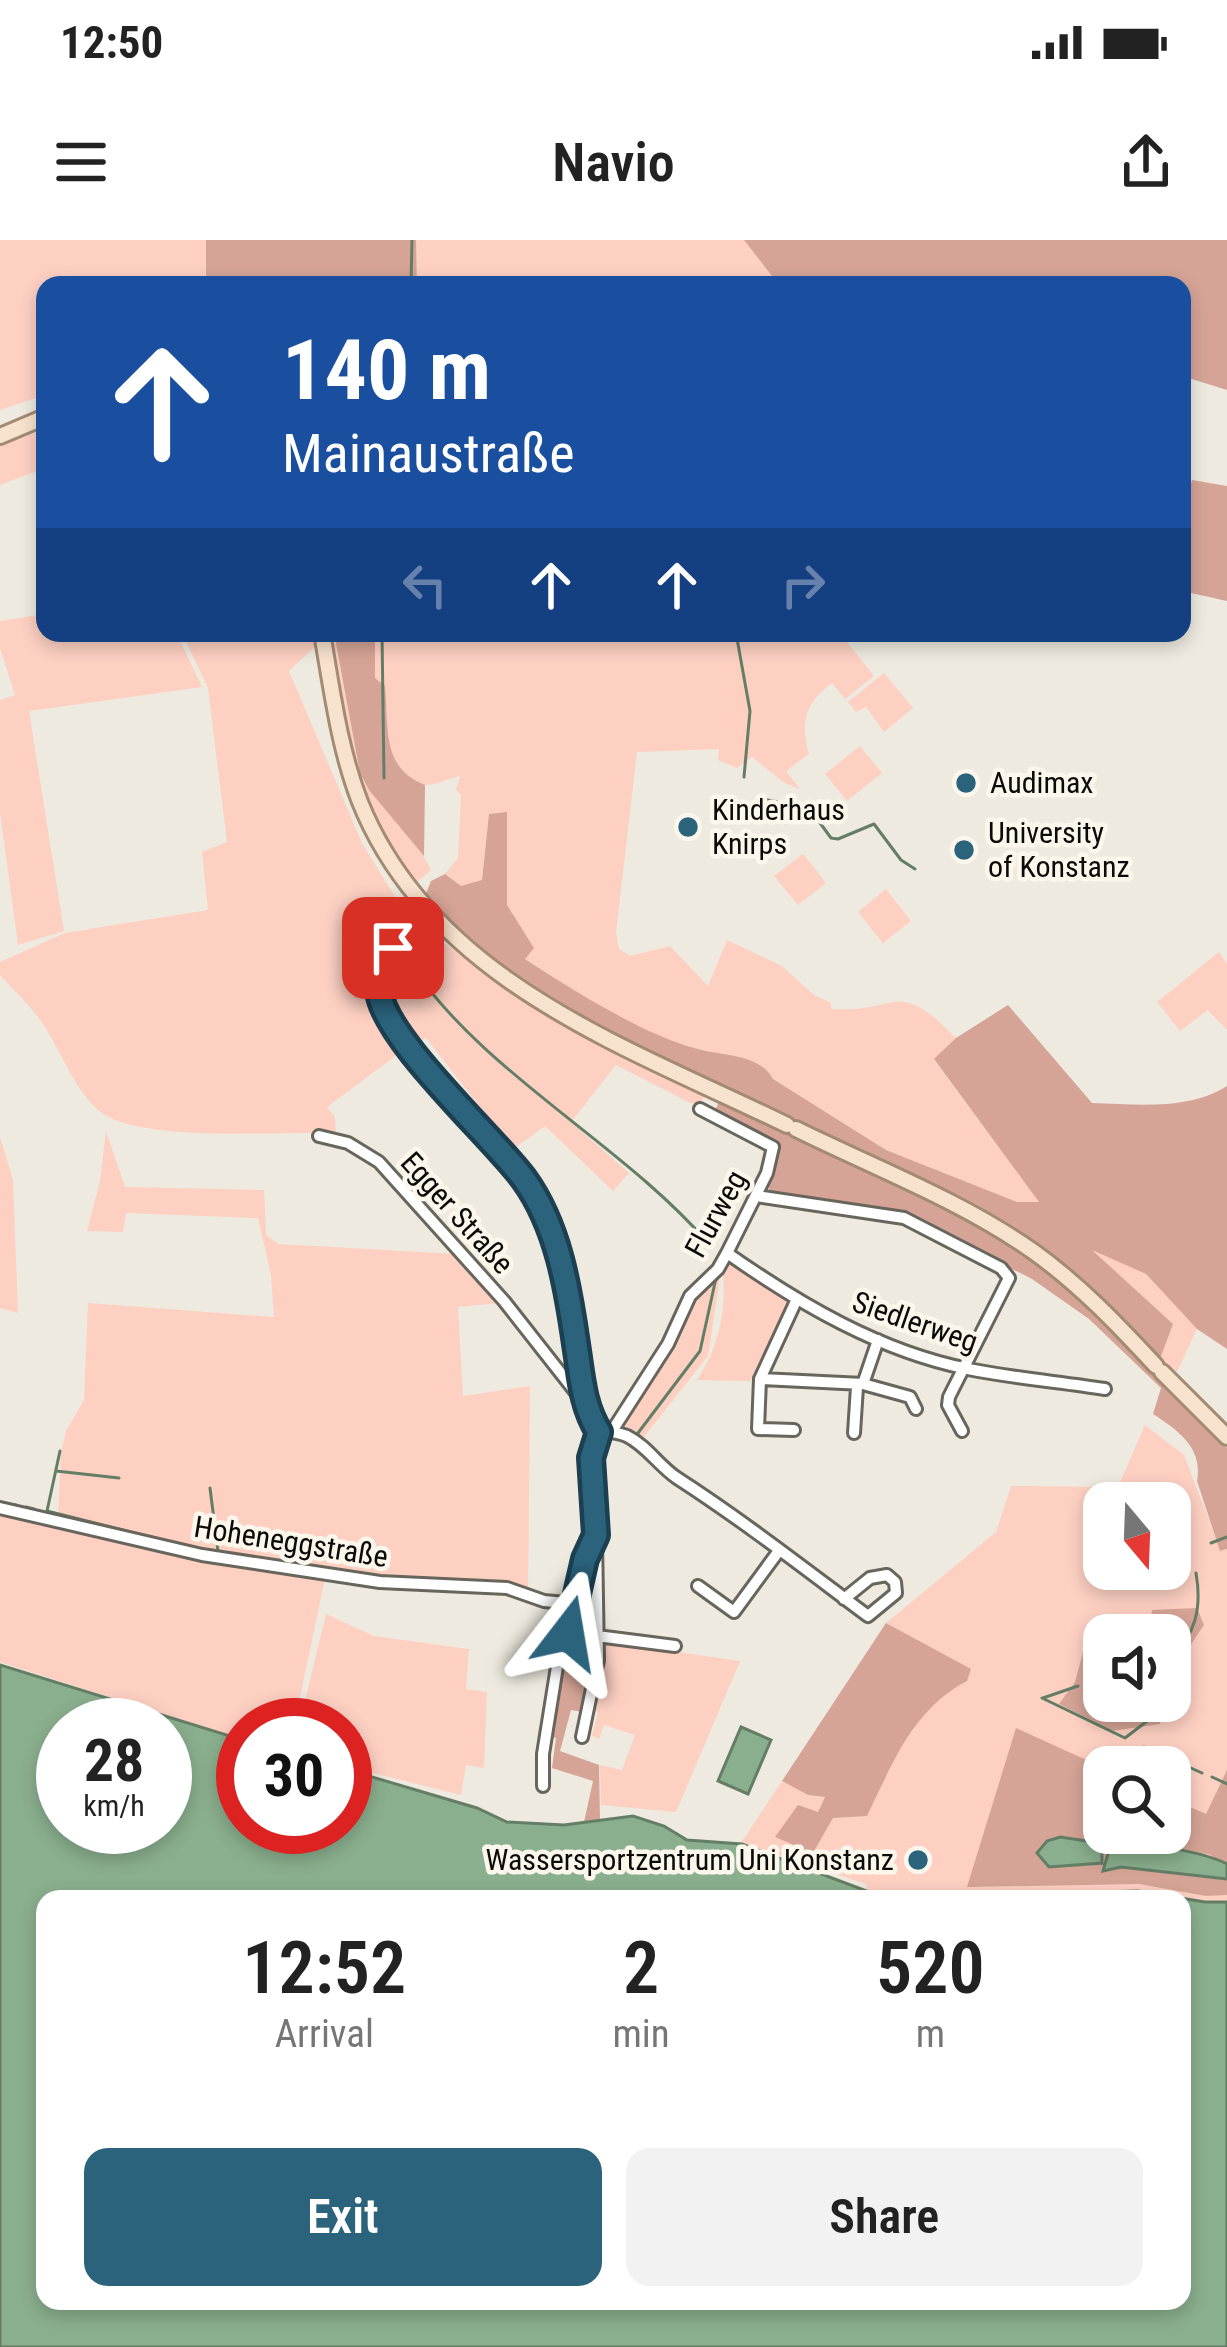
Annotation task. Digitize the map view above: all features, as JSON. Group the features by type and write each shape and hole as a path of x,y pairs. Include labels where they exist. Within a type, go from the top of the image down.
{"main road":[{"path":"0,436 36,421"},
{"path":"324,642 352,779 382,847 417,899 480,961 538,1001 956,1206 1034,1252 1099,1305 1227,1437"}],"street":[{"path":"417,899 391,932 379,992 394,1025 507,1157 537,1200 557,1248 570,1302 585,1404 605,1431 643,1446 674,1477 701,1490 778,1552 844,1599 868,1616 896,1593 895,1582 887,1575 870,1578 844,1599"},
{"path":"381,972 393,948 430,914"},
{"name":"Flurweg","path":"605,1431 668,1344 690,1296 727,1253 756,1196 773,1147 700,1109"},
{"name":"Egger Straße","path":"319,1136 348,1143 379,1162 504,1301 585,1404"},
{"path":"756,1196 904,1218 1001,1268 1009,1278 1005,1290 993,1306 948,1405 962,1431"},
{"name":"Siedlerweg","path":"727,1253 796,1301 878,1340 964,1368 1105,1389"},
{"path":"794,1430 758,1429 760,1379 796,1301"},
{"path":"854,1433 860,1386 878,1340"},
{"path":"760,1379 860,1386 910,1397 916,1409"},
{"path":"582,1737 596,1679 591,1458 605,1431"},
{"name":"Hoheneggstraße","path":"0,1508 202,1555 380,1582 508,1588 544,1601 576,1604"},
{"path":"543,1786 553,1685 585,1559 596,1535"},
{"path":"698,1586 734,1612 778,1552"},
{"path":"597,1636 675,1646"}],"shaded area":[{"path":"0,240 206,240 206,276 36,276 36,398 0,410"},
{"path":"206,240 416,240 417,276 206,276"},
{"path":"416,240 744,240 772,276 417,276"},
{"path":"744,240 1227,240 1227,390 1191,379 1191,276 772,276"},
{"path":"36,432 36,471 0,485 0,445"},
{"path":"1191,483 1227,486 1227,601 1191,593"},
{"path":"36,615 36,642 180,642 202,687 29,711 64,931 18,945 0,812 0,700 15,695 0,648 0,621"},
{"path":"186,642 336,642 360,773 431,870 410,888 376,838 317,645 289,671 362,843 397,900 371,976 378,1007 402,1051 327,1107 335,1117 336,1137 170,1131 116,1120 89,1101 43,1024 0,975 0,962 65,933 208,910 202,852 227,842 208,688"},
{"path":"336,642 375,642 375,678 385,686 394,757 411,778 425,785 424,856 360,773"},
{"path":"375,642 847,642 874,676 845,699 832,683 810,706 805,723 809,754 786,771 800,789 783,782 752,757 737,768 718,760 719,749 637,752 616,933 619,949 630,956 670,946 708,986 727,940 782,966 814,995 831,1003 831,1009 897,1002 921,1008 956,1038 934,1060 1039,1202 1017,1202 886,1150 773,1079 759,1065 653,1033 524,958 534,948 507,905 507,813 489,814 482,880 461,886 445,874 458,858 461,795 456,790 460,776 423,785 400,772 390,745 385,686 375,678"},
{"path":"884,673 913,708 884,732 866,707 856,712 848,702"},
{"path":"860,746 882,773 847,801 825,774"},
{"path":"507,812 507,905 534,948 525,959 655,1033 759,1065 773,1079 886,1150 1017,1202 1039,1202 934,1059 956,1038 1008,1005 1092,1103 1179,1103 1227,1086 1227,1349 1197,1329 1146,1274 1092,1250 1173,1324 1160,1359 1076,1274 985,1213 903,1170 650,1055 569,1011 493,959 425,896 431,881 445,874 461,886 482,880 489,814"},
{"path":"803,854 826,883 798,905 774,876"},
{"path":"886,889 911,921 883,943 858,912"},
{"path":"431,934 557,1023 704,1096 701,1104 690,1103 616,1065 571,1122 629,1173 613,1191 545,1126 513,1149 426,1038 414,1044 383,987 399,952 411,941"},
{"path":"1219,952 1227,964 1227,1030 1208,1010 1180,1031 1157,1002"},
{"path":"720,1098 1001,1238 1057,1279 1227,1448 1227,1549 1220,1551 1197,1481 1193,1450 1153,1414 1161,1388 1089,1319 1032,1279 908,1216 770,1193 767,1182 777,1142 716,1109"},
{"path":"106,1131 125,1187 264,1190 266,1235 278,1244 455,1254 498,1303 458,1307 463,1396 530,1386 528,1595 326,1574 300,1698 216,1698 216,1731 192,1724 192,1698 112,1698 0,1662 0,1508 58,1519 61,1453 66,1431 84,1400 88,1303 274,1317 271,1275 258,1218 126,1213 123,1232 87,1231"},
{"path":"0,1137 13,1180 18,1313 0,1308"},
{"path":"1087,1247 1146,1274 1197,1329 1177,1372 1160,1359 1173,1324"},
{"path":"735,1263 790,1300 750,1381 697,1380 720,1326 722,1266"},
{"path":"713,1277 719,1285 708,1356 644,1437 620,1423 652,1380 693,1298"},
{"path":"1145,1425 1184,1455 1221,1551 1227,1549 1227,1770 1216,1793 1227,1799 1227,2347 1191,2310 1191,1890 867,1890 866,1884 741,1843 782,1781 808,1795 825,1797 818,1812 813,1852 833,1818 867,1815 918,1722 966,1681 971,1670 886,1623 996,1532 1011,1486 1083,1487 1083,1590 1191,1590 1191,1482 1120,1482"},
{"path":"1197,1608 1204,1625 1191,1644 1191,1614 1151,1614 1152,1610"},
{"path":"326,1614 374,1636 469,1649 466,1689 487,1692 484,1768 466,1765 461,1795 372,1773 372,1698 306,1698"},
{"path":"886,1623 971,1669 967,1681 918,1722 867,1816 833,1818 813,1853 775,1837 798,1805 818,1812 825,1797 808,1795 782,1781"},
{"path":"583,1638 593,1646 593,1676 583,1712 571,1710 560,1751 599,1765 600,1819 584,1822 593,1781 552,1768 556,1738 549,1736 562,1663 576,1663"},
{"path":"601,1641 740,1661 676,1812 601,1805 600,1765 622,1770 635,1735 604,1725 599,1739 592,1736 598,1712 592,1709"},
{"path":"1083,1652 1083,1716 1059,1704 1075,1682"},
{"path":"0,1665 107,1698 36,1698 36,1854 192,1854 192,1724 216,1732 216,1854 372,1854 372,1777 477,1808 507,1822 564,1825 633,1816 687,1840 742,1844 864,1890 36,1890 36,2310 1191,2310 1191,1900 1227,1902 1227,2347 0,2347"},
{"path":"1094,1722 1160,1722 1160,1724 1112,1731"},
{"path":"741,1727 771,1740 748,1794 718,1781"},
{"path":"1016,1728 1083,1758 1083,1854 1143,1854 1104,1871 1121,1867 1227,1879 1227,1895 1139,1884 967,1887"},
{"path":"1227,1770 1227,1864 1191,1852 1191,1807 1206,1814"},
{"path":"1060,1837 1083,1840 1083,1854 1102,1854 1102,1863 1049,1867 1037,1853 1047,1841"},
{"path":"1191,1853 1227,1864 1227,1879 1121,1867 1103,1871 1108,1854"}],"waterway":[{"path":"411,276 412,240"},
{"path":"382,642 384,778"},
{"path":"738,642 750,711 744,777"},
{"path":"758,798 783,803"},
{"path":"789,806 795,813"},
{"path":"747,818 752,812"},
{"path":"815,816 831,838 838,839 874,824 901,860 915,869"},
{"path":"409,962 474,1039 636,1173 709,1244"},
{"path":"638,1433 700,1351 716,1278"},
{"path":"60,1451 47,1511 163,1540"},
{"path":"56,1471 119,1478"},
{"path":"210,1488 218,1551"},
{"path":"0,1503 16,1505"},
{"path":"26,1507 34,1509"},
{"path":"1211,1543 1227,1537"},
{"path":"1191,1629 1198,1597 1196,1573"},
{"path":"1043,1698 1078,1686"},
{"path":"1042,1698 1083,1718"},
{"path":"1092,1722 1125,1738 1146,1722"},
{"path":"1191,1768 1202,1773"},
{"path":"1212,1777 1227,1784"}],"place":[{"name":"Audimax","path":"966,783"},
{"name":"Kinderhaus Knirps","path":"688,827"},
{"name":"University of Konstanz","path":"964,850"},
{"name":"Wassersportzentrum Uni Konstanz","path":"918,1860"}],"route":[{"path":"393,948 381,972 379,992 387,1014 526,1182 557,1248 585,1404 599,1432 591,1458 596,1535 585,1559 568,1633"}]}
